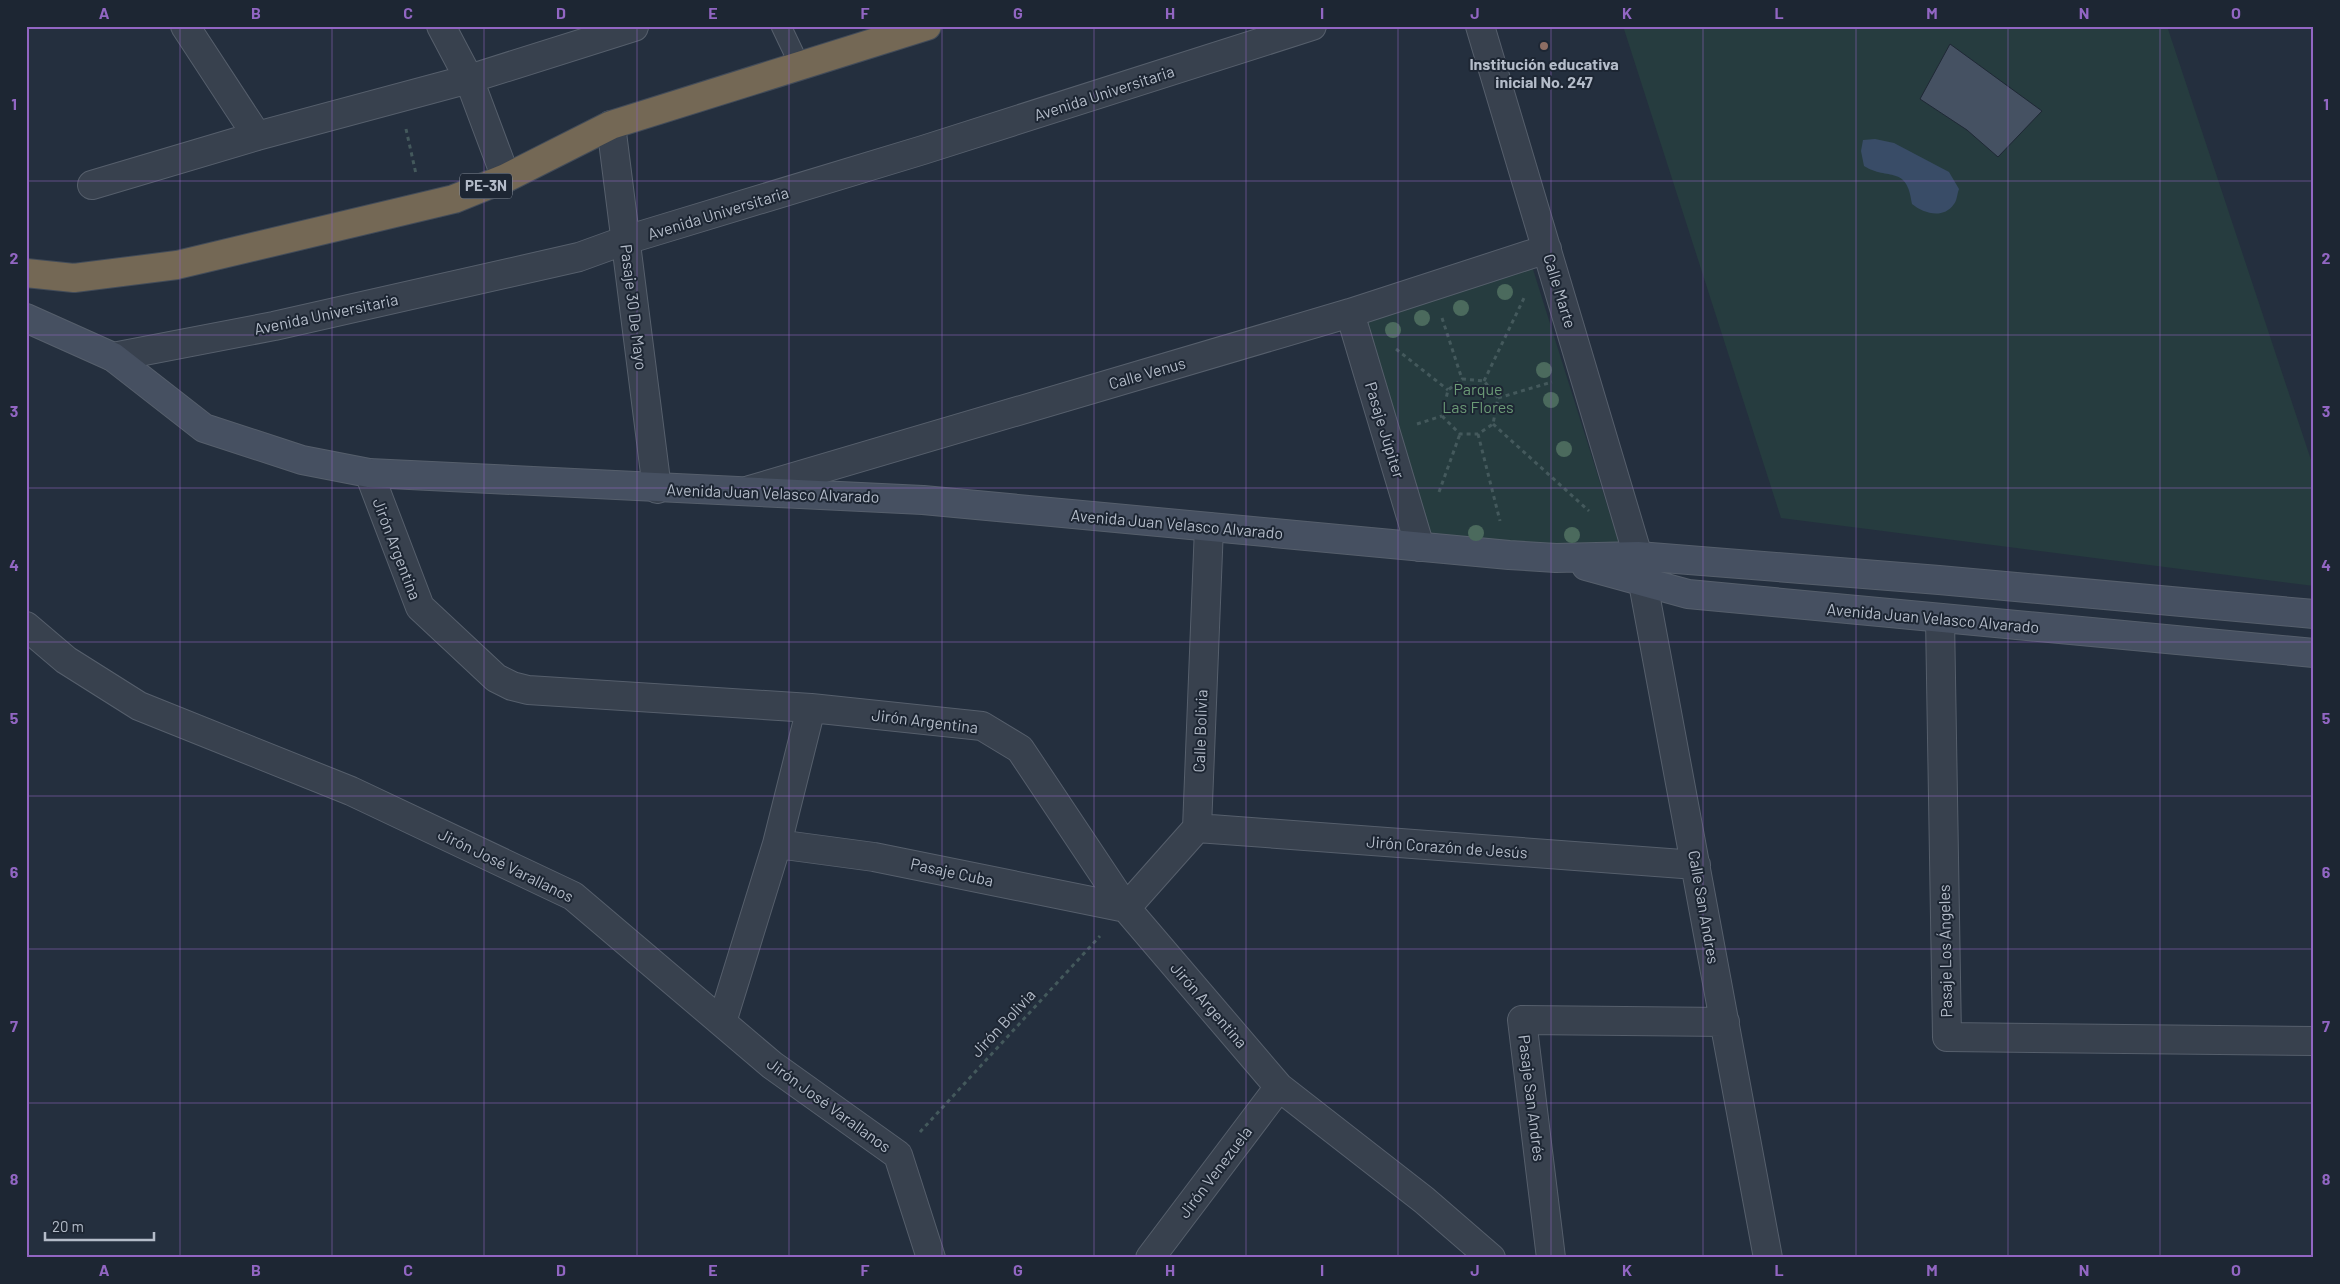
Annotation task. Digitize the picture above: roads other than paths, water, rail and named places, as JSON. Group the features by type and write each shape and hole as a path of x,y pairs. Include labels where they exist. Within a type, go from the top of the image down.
{"highway":[{"name":"PE-3N","path":"26,273 74,278 177,265 454,199 506,178 611,125 927,26"}],"street":[{"path":"185,26 258,136"},
{"path":"441,26 469,78 506,178"},
{"path":"92,185 258,136 469,78 634,26"},
{"name":"Calle Marte","path":"1480,26 1548,249 1641,569"},
{"name":"Avenida Universitaria","path":"113,357 274,326 579,257 626,240 923,150 1296,29"},
{"name":"Pasaje 30 De Mayo","path":"611,125 657,489"},
{"name":"Calle Venus","path":"745,491 1350,313 1548,249"},
{"name":"Pasaje Júpiter","path":"1350,313 1420,547"},
{"name":"Avenida Juan Velasco Alvarado","path":"26,318 113,357 204,428 302,460 368,473 657,489 745,491 923,500 1556,558 1641,569 1939,580 2314,614"},
{"name":"Jirón Argentina","path":"368,473 420,607 496,678 512,686 528,690 811,708 982,726 1020,749 1126,908 1279,1087 1424,1200 1488,1257"},
{"name":"Calle Bolivia","path":"1196,828 1208,527"},
{"name":"Avenida Juan Velasco Alvarado","path":"1641,569 1688,594 2314,653"},
{"name":"Calle San Andres","path":"1641,569 1768,1258"},
{"name":"Pasaje Los Ángeles","path":"1940,618 1947,1037 2314,1041"},
{"name":"Jirón José Varallanos","path":"26,626 66,660 139,706 351,791 573,896 772,1065 898,1155 931,1258"},
{"path":"722,1022 777,844 811,708"},
{"path":"1126,908 1196,828"},
{"name":"Jirón Corazón de Jesús","path":"1196,828 1696,865"},
{"name":"Pasaje Cuba","path":"777,844 874,856 1126,908"},
{"name":"Pasaje San Andrés","path":"1552,1258 1522,1020 1725,1022"},
{"name":"Jirón Venezuela","path":"1150,1258 1279,1087"}],"lane":[{"path":"781,26 800,66"}],"water":[{"path":"1875,139 1894,143 1949,172 1959,189 1954,204 1944,212 1939,213 1922,210 1912,204 1906,183 1901,178 1864,166 1861,151 1863,140"}],"place":[{"name":"Institución educativa inicial No. 247","path":"1544,46"}],"park label":[{"name":"Parque Las Flores","path":"1478,398"}]}
